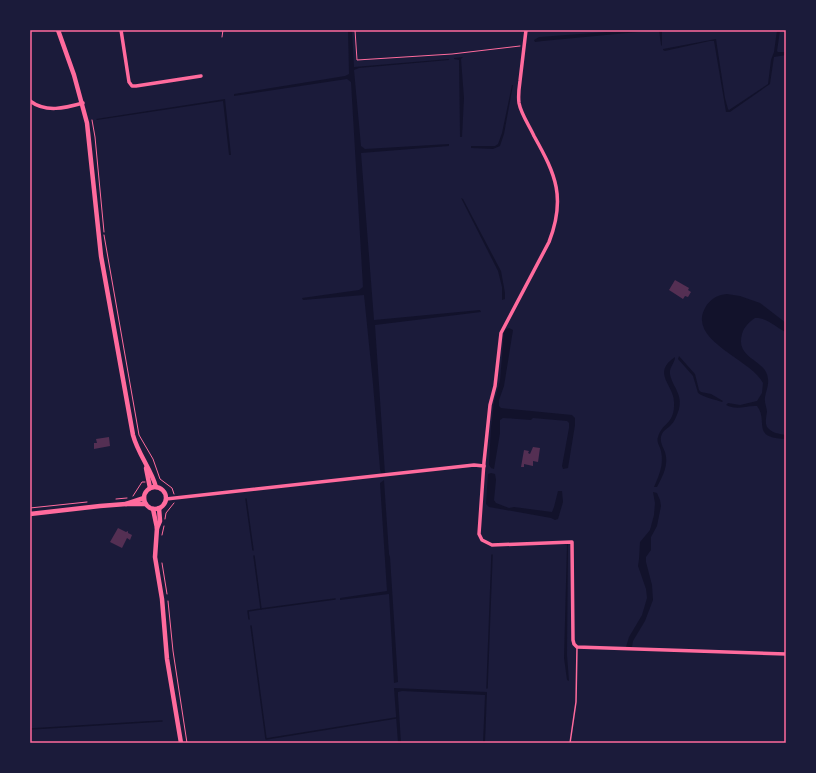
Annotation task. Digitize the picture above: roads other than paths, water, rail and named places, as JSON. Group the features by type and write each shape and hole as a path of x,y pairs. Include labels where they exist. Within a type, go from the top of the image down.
{"main road":[{"path":"58,30 83,103 89,134 104,276 135,445 153,477 156,487"},
{"path":"146,467 150,488"},
{"path":"156,487 164,492 166,499 163,505 159,508 153,509 149,508 145,504 144,498 145,493 150,488 156,487"},
{"path":"126,504 144,498"},
{"path":"30,514 126,504 145,504"},
{"path":"159,508 160,521 157,528 154,557 162,600 167,659 181,743"},
{"path":"153,509 157,528"}],"street":[{"path":"121,30 129,82 132,86 201,76"},
{"path":"526,30 520,76 519,103 522,112 543,151 553,177 558,194 558,207 553,233 549,242 501,333 490,405 479,534 482,540 492,545 501,546 572,542 573,640 574,644 577,646 786,654"},
{"path":"30,101 41,107 55,109 83,103"},
{"path":"166,499 474,465 484,466"}],"lane":[{"path":"570,743 576,702 577,646"}],"waterway":[{"path":"246,499 253,550"},
{"path":"487,688 492,555"},
{"path":"249,619 248,611 261,609 254,556"},
{"path":"261,609 335,599"},
{"path":"251,626 266,739 396,718"},
{"path":"30,729 162,721"}]}
